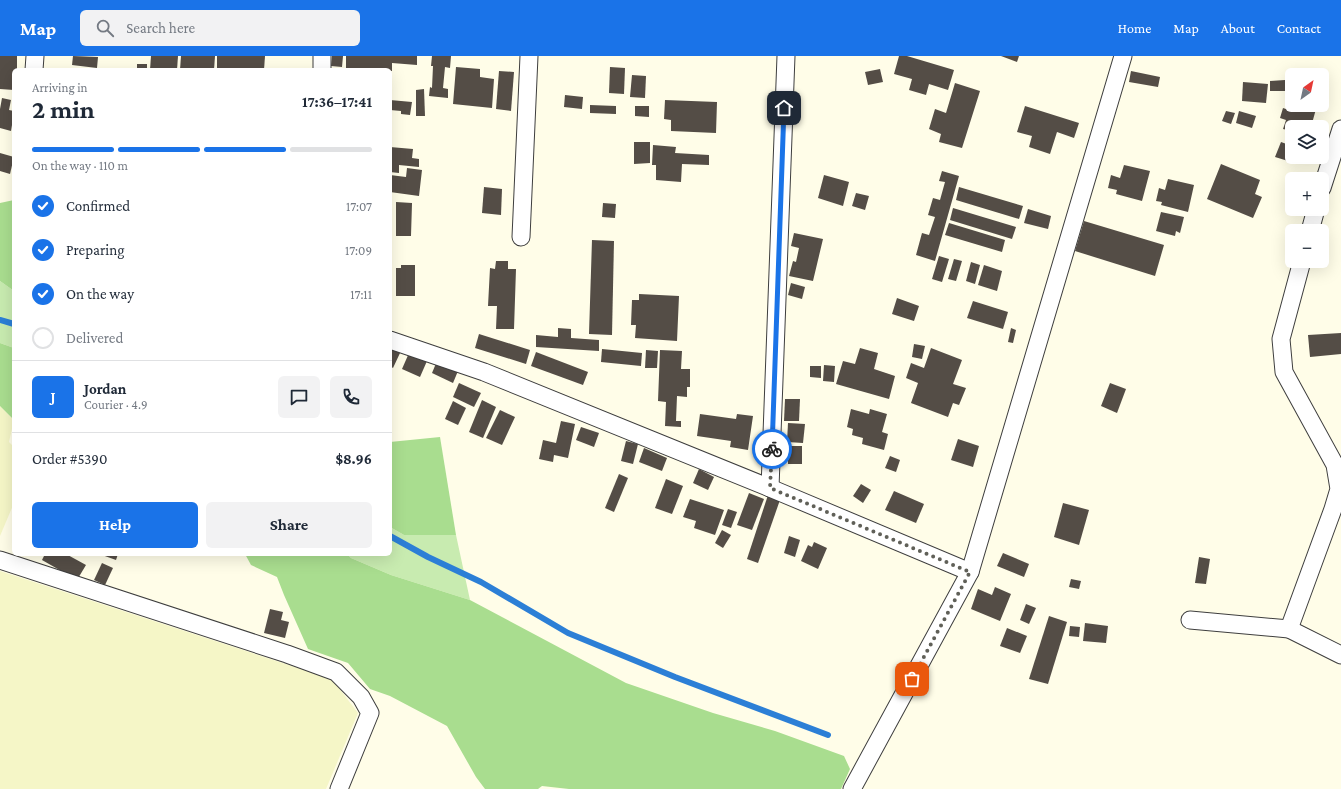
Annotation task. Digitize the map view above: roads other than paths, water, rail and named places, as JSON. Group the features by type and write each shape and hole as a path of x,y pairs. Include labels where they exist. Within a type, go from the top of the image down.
{"street":[{"path":"34,68 35,56"},
{"path":"322,56 322,68"},
{"path":"521,237 529,56"},
{"path":"770,488 786,56"},
{"path":"852,789 970,572 1123,56"},
{"path":"1327,172 1341,129"},
{"path":"1289,629 1340,489 1336,465 1284,372 1281,339 1300,268"},
{"path":"392,341 484,372 770,488 970,572"},
{"path":"0,560 280,652 336,672 361,697 370,713 339,789"},
{"path":"1190,620 1289,629 1341,655"}],"waterway":[{"path":"0,320 12,323"},
{"path":"392,537 428,557 481,582 568,633 675,677 828,735"}]}
